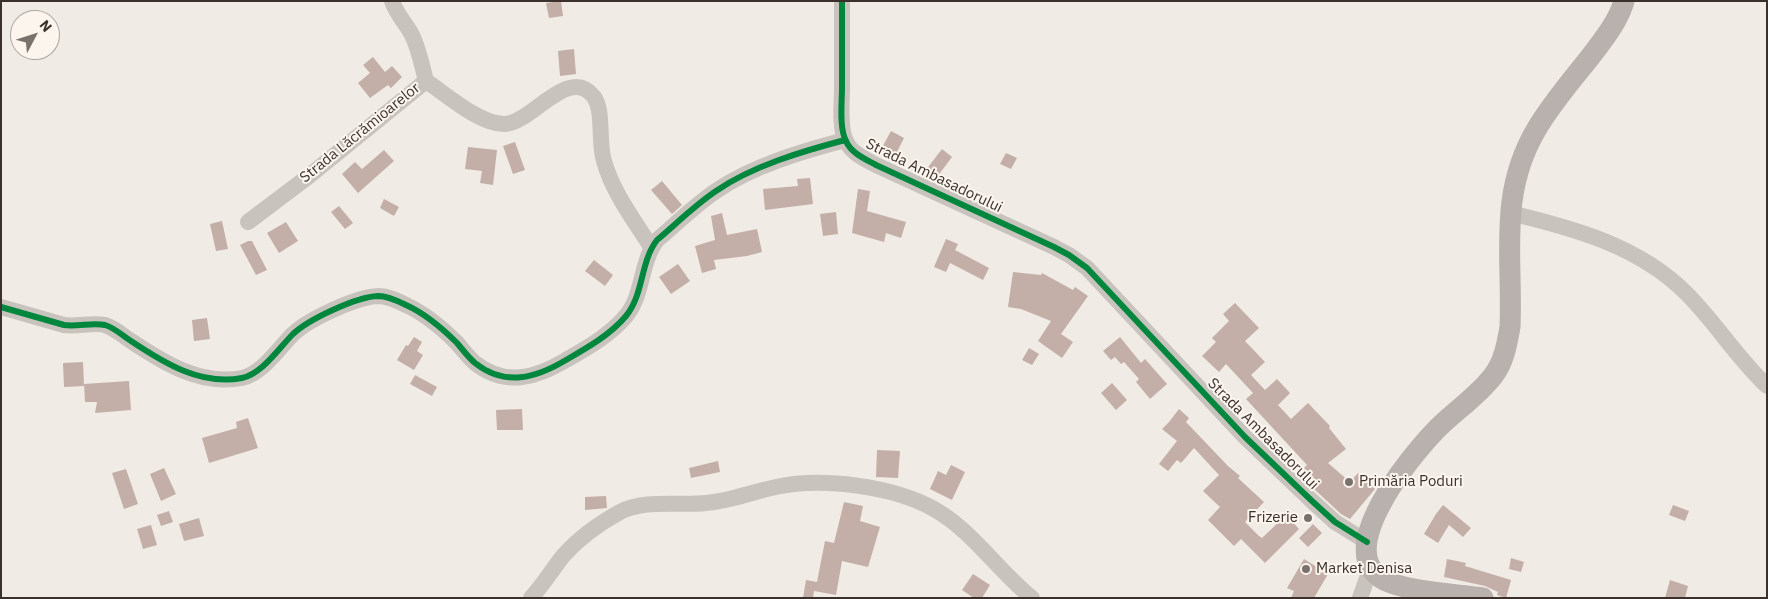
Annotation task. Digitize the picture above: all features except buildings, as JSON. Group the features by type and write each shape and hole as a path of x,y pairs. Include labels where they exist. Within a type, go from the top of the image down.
{"main road":[{"path":"1483,598 1419,589 1386,580 1371,567 1366,551 1366,542 1380,506 1404,467 1436,429 1471,399 1499,368 1508,342 1510,327 1510,212 1517,172 1537,128 1602,42 1617,18 1624,1"}],"street":[{"path":"392,1 394,8 415,42 426,81"},
{"path":"842,1 842,112 845,140"},
{"name":"Strada Lăcrămioarelor","path":"248,222 309,176 426,81 468,110 486,120 499,124 517,121 560,92 571,88 581,88 590,92 596,100 599,109 600,143 607,171 620,198 651,247"},
{"name":"Strada Ambasadorului","path":"651,247 715,191 730,182 792,156 845,140 855,152 876,165 1037,239 1078,261 1128,311 1252,444 1335,522 1366,542"},
{"path":"1510,212 1562,225 1602,239 1632,254 1662,273 1686,293 1710,318 1754,374 1767,386"},
{"path":"1,307 64,325 105,325 148,352 189,374 209,380 228,380 244,378 257,371 294,333 318,318 353,302 384,296 414,308 432,320 474,362 485,370 501,376 517,378 539,374 555,366 594,344 615,327 626,316 638,295 651,247"},
{"path":"531,598 569,551 599,525 623,511 645,504 708,503 775,487 805,484 851,484 865,486 902,495 933,509 959,526 1032,598"},
{"path":"1360,598 1371,567"}],"cycle path":[{"path":"842,1 842,122 844,136 851,149 876,165 1054,247 1087,268 1245,437 1335,522 1367,542"},
{"path":"1,307 64,325 96,324 109,326 156,357 183,371 212,379 227,380 249,376 270,360 300,328 321,316 358,300 382,296 400,302 427,317 451,337 475,363 486,370 509,377 532,375 555,366 582,351 620,323 632,307 648,258 657,240 708,196 730,182 762,167 795,154 845,140"}],"place":[{"name":"Primăria Poduri","path":"1349,482"},
{"name":"Frizerie","path":"1308,518"},
{"name":"Market Denisa","path":"1306,569"}]}
